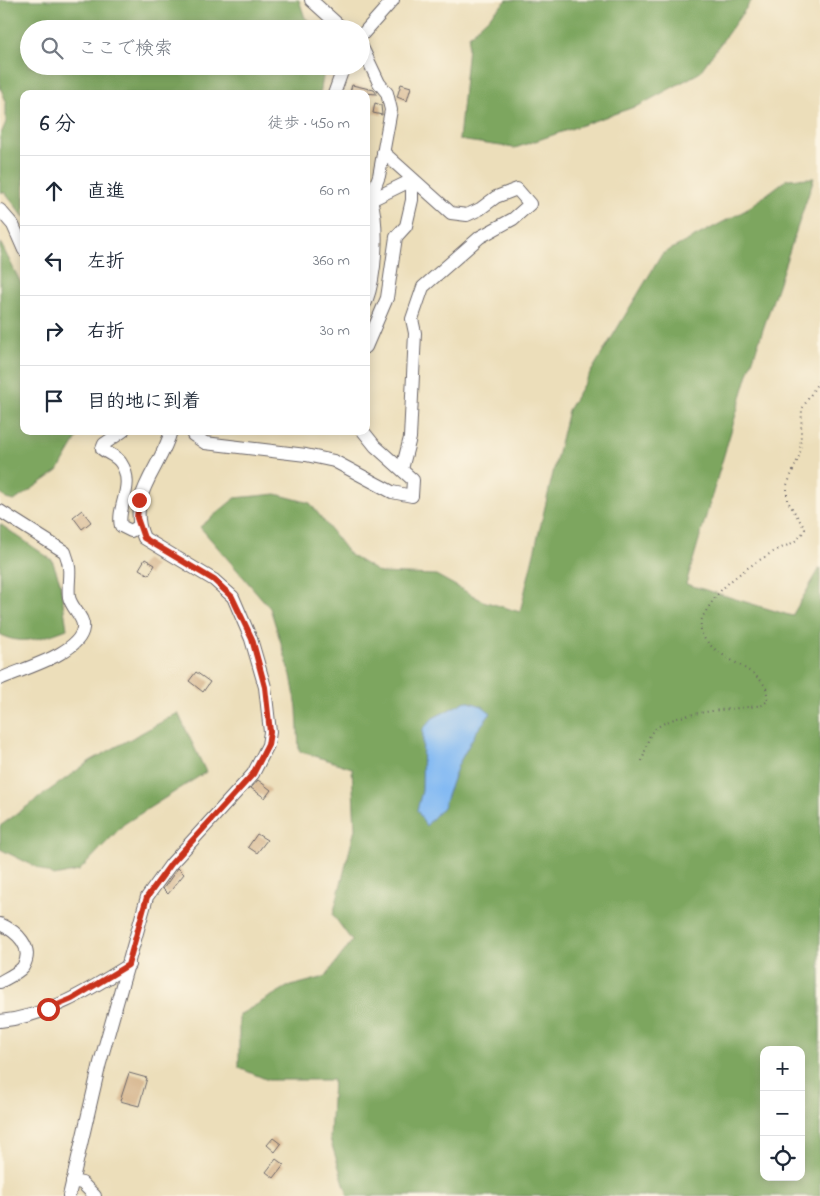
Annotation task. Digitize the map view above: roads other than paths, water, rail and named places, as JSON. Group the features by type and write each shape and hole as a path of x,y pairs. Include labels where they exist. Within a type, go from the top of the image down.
{"street":[{"path":"311,0 332,20"},
{"path":"370,26 393,0"},
{"path":"370,64 386,93 391,110 379,176 370,199"},
{"path":"335,90 341,75"},
{"path":"383,152 412,180 451,212 467,215 480,209 496,197 517,189 530,204 513,218 480,237 423,287 412,318 414,333 410,438 402,469"},
{"path":"370,201 412,180"},
{"path":"370,338 387,298 396,237 406,226 412,200 412,180"},
{"path":"370,204 374,211 374,259 370,280"},
{"path":"0,210 13,225 20,241"},
{"path":"117,435 104,444 102,449 122,464 126,477 128,488 120,520 121,526 130,531 138,526"},
{"path":"68,1196 100,1063 147,897 171,864 253,774 268,745 270,732 265,687 254,647 241,612 232,597 214,580 144,538 138,526 139,500 168,446 170,435"},
{"path":"193,435 205,443 306,455 334,461 392,492 412,496 414,480 375,446 367,435"},
{"path":"0,511 65,552 71,574 70,600 83,623 83,630 77,641 58,656 0,679"},
{"path":"0,924 19,934 25,945 25,959 22,967 0,982"},
{"path":"0,1021 48,1009 72,999 128,965"},
{"path":"72,1180 82,1183 95,1196"}],"water":[{"path":"466,701 482,706 491,713 476,732 458,765 443,807 426,826 417,810 422,791 423,729 433,718"}]}
